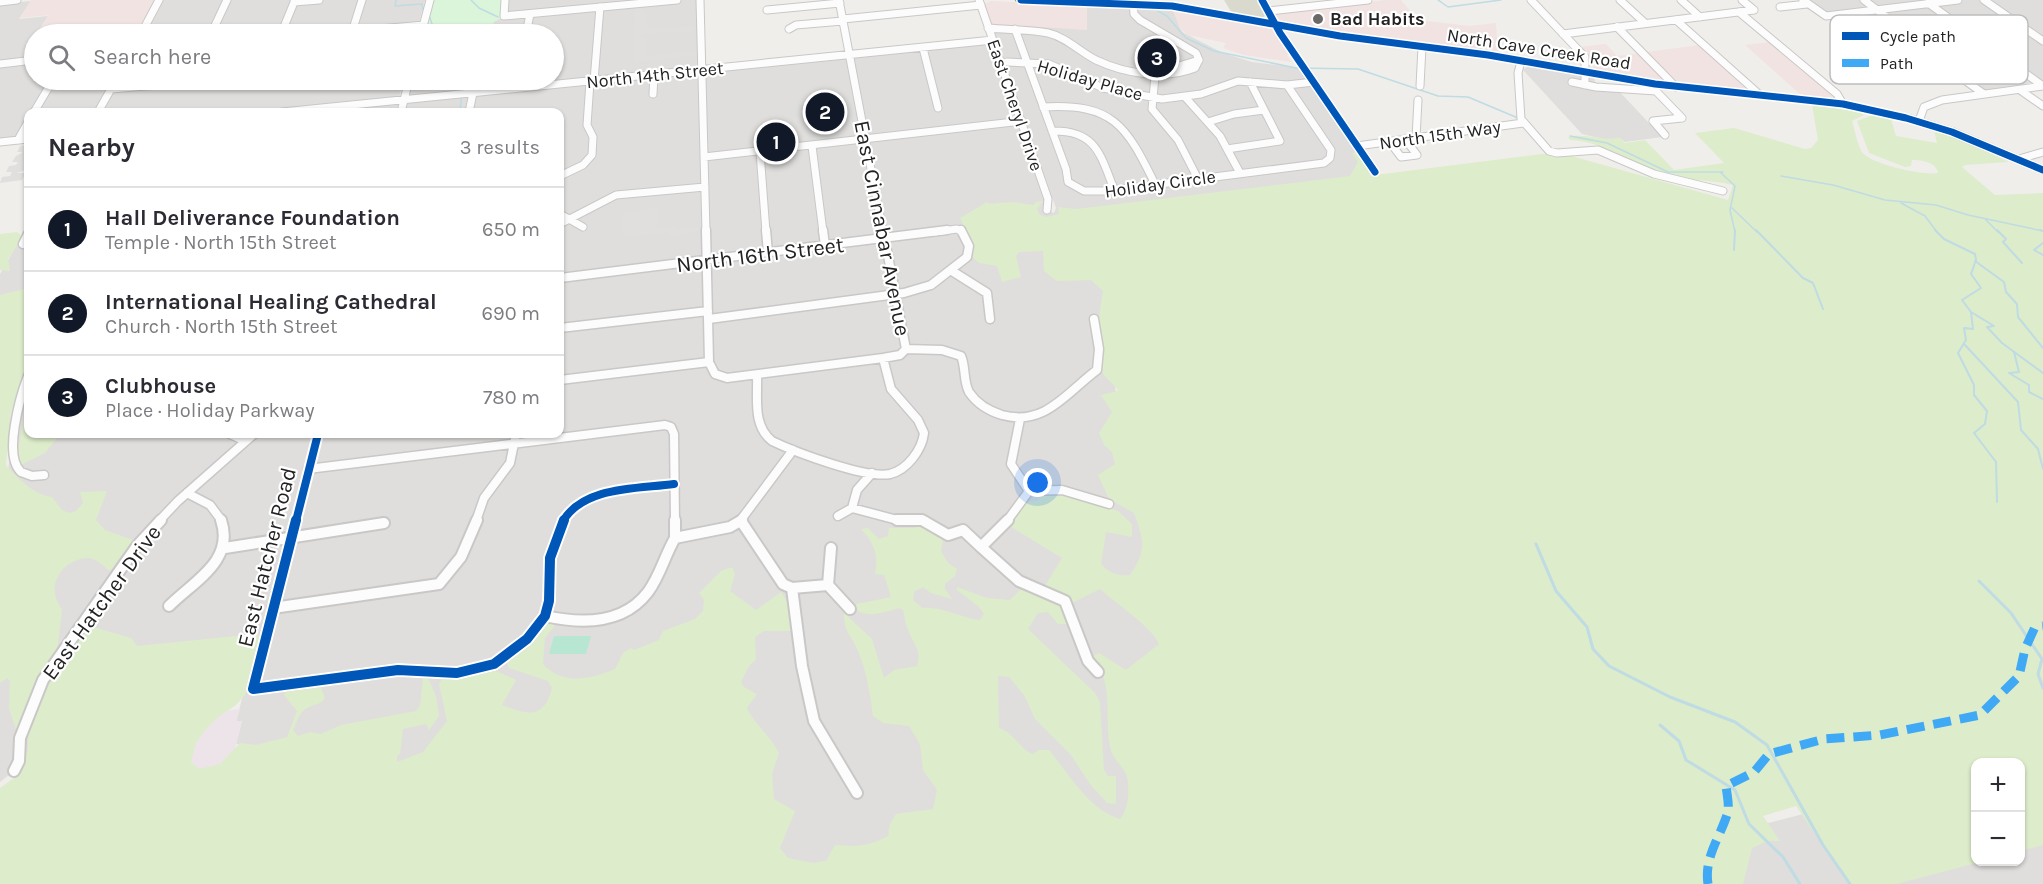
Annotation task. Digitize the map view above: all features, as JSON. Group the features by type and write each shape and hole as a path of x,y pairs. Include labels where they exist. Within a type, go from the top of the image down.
{"main road":[{"name":"North Cave Creek Road","path":"1021,0 1131,1 1676,87 1844,104 1919,121 1972,139 2043,170"}],"street":[{"path":"0,2 17,0"},
{"path":"146,24 159,0"},
{"path":"216,24 227,0"},
{"path":"285,24 295,1 319,0"},
{"path":"354,24 362,0"},
{"path":"423,24 430,0"},
{"path":"505,0 504,16 530,14 564,7 600,7 635,2 677,0"},
{"path":"700,0 709,362 713,374 719,378 757,375 883,358 903,352"},
{"path":"1262,0 1275,25 1375,172"},
{"path":"1269,11 1317,3 1368,0"},
{"path":"1531,0 1586,57 1585,85"},
{"path":"1620,0 1645,23"},
{"path":"1682,0 1700,17"},
{"path":"1563,34 1754,10 1742,0"},
{"path":"1864,0 1884,15"},
{"path":"1834,15 1926,2 1958,0"},
{"path":"1984,0 2006,15"},
{"path":"767,10 840,1"},
{"name":"East Cinnabar Avenue","path":"840,1 895,294 903,352 942,350 961,356 966,364 969,391 980,404 999,415 1020,418"},
{"path":"1131,1 1134,14 1140,20 1196,53 1199,60"},
{"path":"1780,7 1805,2 1826,16 1830,16"},
{"path":"1926,2 1944,15"},
{"path":"789,29 796,25 980,3"},
{"name":"East Cheryl Drive","path":"980,3 1050,204 1047,210"},
{"path":"564,174 587,162 592,155 593,136 587,125 600,7"},
{"path":"1739,12 1837,94 1844,104"},
{"path":"528,24 530,14"},
{"path":"1676,20 1760,95"},
{"path":"1617,27 1676,87"},
{"path":"988,28 1015,28 1048,33 1062,38 1090,56 1122,68 1155,76 1191,70 1199,60"},
{"name":"Holiday Circle","path":"1015,28 1066,169 1066,177 1072,186 1095,193 1198,178 1312,166 1330,158 1328,145 1287,85"},
{"path":"2028,31 2043,41"},
{"name":"North 14th Street","path":"564,85 993,40"},
{"path":"1420,86 1422,47"},
{"path":"923,48 938,108"},
{"path":"1090,56 1155,70 1176,68 1199,60"},
{"path":"0,73 3,64 24,61"},
{"path":"1521,61 1518,73 1521,119 1553,152 1598,150 1611,153 1654,174 1723,191"},
{"name":"Holiday Place","path":"1007,62 1049,64 1092,84 1152,98 1185,97 1233,81 1287,85 1314,82"},
{"path":"2028,75 2043,86"},
{"path":"653,94 654,76"},
{"path":"1155,76 1152,109 1178,140 1198,178"},
{"path":"1227,149 1280,141 1250,82"},
{"path":"1572,82 1656,91 1682,118 1653,121 1665,135"},
{"path":"1972,84 1984,94"},
{"path":"1919,121 1922,110 1931,103 2043,86"},
{"path":"36,108 47,90"},
{"path":"100,108 110,90"},
{"path":"402,108 407,90"},
{"name":"North 14th Street","path":"323,108 507,90"},
{"path":"2020,90 2043,106"},
{"path":"470,108 473,93"},
{"path":"1185,97 1208,122 1240,173"},
{"path":"1416,138 1418,100"},
{"path":"1043,107 1083,106 1113,118 1137,145 1155,184"},
{"path":"1208,122 1234,114 1264,110"},
{"path":"704,158 1022,121"},
{"name":"North 15th Way","path":"1357,146 1523,123"},
{"path":"18,140 24,129"},
{"path":"1052,131 1075,130 1084,135 1103,158 1114,189"},
{"path":"0,142 24,139"},
{"path":"1389,141 1401,157 1418,155 1405,139"},
{"path":"812,146 825,246"},
{"path":"760,152 768,253"},
{"path":"2019,159 2043,152"},
{"path":"564,222 616,195 705,187"},
{"path":"564,217 583,227"},
{"name":"North 16th Street","path":"564,278 707,262 960,229 967,239 970,250 952,271"},
{"path":"564,328 895,294 931,285 952,271 987,293 990,319"},
{"path":"1094,319 1099,349 1097,370 1081,381 1055,407 1020,418 1009,466 1013,476 1029,491 1062,490 1109,504"},
{"path":"757,375 762,430 769,439 792,450 872,473 890,475 899,472 921,446 924,430 920,420 896,397 890,386 883,358"},
{"path":"564,380 709,362"},
{"path":"24,388 20,399 13,455 15,466 22,473 32,477 44,475"},
{"path":"564,434 669,426 674,434 675,538 646,595 621,614 581,622 545,616 549,601 550,558 567,513 572,507 592,496 674,484"},
{"name":"East Hatcher Drive","path":"14,771 19,761 20,738 43,680 136,546 187,493 249,438"},
{"name":"East Hatcher Road","path":"317,438 253,689 398,670 457,673 471,671 494,664 515,650 545,616"},
{"path":"273,608 439,584 461,557 470,540 479,508 510,463 515,438 308,469"},
{"path":"675,538 730,527 741,521 792,450"},
{"path":"852,508 851,504 856,490 872,473"},
{"path":"981,547 1007,522 1029,491"},
{"path":"170,606 214,565 225,548 224,530 216,508 187,493"},
{"path":"838,516 852,508"},
{"path":"852,508 863,513 894,518 902,522 922,520 948,535 963,530 1019,582 1065,601 1088,661 1098,672"},
{"path":"741,521 783,584 792,588 828,585"},
{"path":"225,548 384,523"},
{"path":"831,548 828,585 850,609"},
{"path":"792,588 802,666 816,727 857,794"}],"shaded area":[{"path":"31,0 155,0 142,24 43,24 49,15 20,18"},
{"path":"163,0 425,0 419,24 150,24"},
{"path":"505,0 700,0 702,70 993,40 1048,199 1047,210 1054,213 1056,208 991,24 1087,29 1087,6 1173,10 1182,32 1223,53 1252,62 1302,68 1372,170 1352,172 1355,178 1104,279 1121,362 1115,389 1131,422 1163,551 1174,845 956,829 810,874 539,726 438,747 393,768 304,745 256,747 236,744 242,721 236,722 257,640 32,769 14,771 0,782 0,572 38,514 8,471 14,423 24,377 24,438 564,438 564,108 323,108 404,100 406,90 564,90 564,24 493,24 493,21 501,18"},
{"path":"1224,0 1259,0 1265,16 1261,18 1232,13"},
{"path":"1401,0 1418,20 1470,26 1496,23 1498,53 1326,30 1282,22 1274,14"},
{"path":"1806,0 2043,0 2043,83 1987,91 1977,84 2028,84 2028,15 1830,15 1828,19"},
{"path":"31,1 19,19 48,16 43,24 24,24 24,90 105,90 95,108 24,108 24,138 0,141 0,4"},
{"path":"991,1 1087,6 1087,30 991,24 984,4"},
{"path":"644,6 644,12 647,12 647,29 694,26 692,32 644,34 643,38 647,39 647,56 695,51 696,55 633,63 635,7"},
{"path":"1173,10 1273,28 1292,54 1287,55 1291,62 1244,55 1223,48 1226,43 1188,35 1180,29"},
{"path":"1771,42 1835,95 1835,98 1801,95 1745,45"},
{"path":"1606,44 1617,56 1640,53 1667,81 1594,70 1589,58 1580,47"},
{"path":"1700,45 1748,89 1681,84 1646,52"},
{"path":"1528,66 1594,78 1597,88 1618,90 1662,137 1625,142 1620,138 1608,140 1582,134 1523,70"},
{"path":"114,90 401,90 399,98 298,108 104,108"},
{"path":"854,96 860,136 796,145 791,103"},
{"path":"837,98 838,103 845,106 841,108 833,102 820,105 810,110 812,117 825,125 852,121 856,125 858,137 841,139 839,131 808,134 809,143 796,145 793,119 805,117 803,102"},
{"path":"20,146 24,146 24,170 17,173 24,173 24,176 22,180 0,183 2,177 10,176 12,172 6,172 9,166 16,165 18,162 12,162 23,152 17,152"},
{"path":"658,209 656,227 675,227 676,230 699,227 699,231 670,237 670,233 662,233 623,237 623,213"},
{"path":"24,232 24,299 0,302 0,274"},
{"path":"240,709 236,721 242,721 229,773 180,781 199,714"},
{"path":"1819,810 1971,860 1971,866 2025,866 2025,845 2043,841 2043,884 1737,884 1753,827"}],"green space":[{"path":"434,0 503,0 501,18 494,24 428,24"},
{"path":"1812,105 1861,112 1864,115 1852,121 1857,141 1862,152 1867,156 1886,165 1910,171 1938,173 1932,164 1924,161 1912,160 1911,166 1905,167 1869,153 1857,121 1873,115 1891,119 1896,136 1937,143 1934,131 1967,142 2008,162 1962,167 1995,195 2043,193 2043,845 2025,850 2025,758 1971,758 1971,864 1897,884 1849,884 1796,806 1763,816 1780,841 1768,841 1752,848 1743,884 0,884 0,788 18,775 28,750 28,731 56,663 87,625 131,638 137,646 256,634 259,636 245,695 236,705 218,717 196,743 191,762 199,769 220,764 240,743 256,745 287,737 297,711 284,695 287,690 320,685 325,698 304,710 300,715 293,730 298,736 310,732 321,734 341,725 416,711 420,706 423,678 428,678 436,696 439,716 429,730 426,724 403,729 397,762 423,752 447,721 439,684 442,679 469,677 492,669 516,680 502,705 519,711 539,710 549,698 552,688 548,681 509,668 507,663 532,643 547,623 556,624 545,638 543,664 551,671 568,678 596,676 615,669 623,653 631,648 634,650 659,640 663,631 695,619 703,611 704,600 699,593 721,571 732,567 735,574 730,591 756,610 781,592 791,608 792,631 764,631 755,637 756,659 749,666 741,682 744,687 757,694 747,708 779,753 772,774 774,799 795,811 780,848 788,858 813,863 826,861 835,845 849,846 875,842 888,836 890,824 896,814 933,809 937,790 923,770 920,744 909,726 883,723 873,716 864,667 847,629 844,613 872,639 884,678 894,670 917,666 918,651 907,628 903,610 900,608 868,614 862,613 852,605 891,597 884,575 875,574 874,550 861,529 868,528 879,539 888,536 889,528 914,528 923,524 944,536 941,551 948,563 957,569 955,576 945,584 945,589 952,599 931,593 923,587 914,592 913,600 922,608 937,609 980,620 984,614 979,607 957,590 957,587 987,598 1010,600 1020,590 1027,588 1060,600 1071,624 1058,624 1048,612 1038,613 1028,629 1095,693 1100,702 1104,770 1108,776 1116,776 1116,804 1107,803 1090,784 1071,755 1035,719 1024,695 1009,677 998,676 999,728 1010,734 1028,752 1033,754 1039,750 1049,750 1089,800 1120,819 1127,802 1127,778 1110,747 1106,690 1094,656 1099,653 1126,670 1159,644 1149,630 1100,589 1074,602 1045,586 1062,558 1008,525 1026,502 1038,500 1043,495 1061,494 1118,511 1132,524 1132,537 1106,532 1101,564 1107,569 1117,575 1130,575 1139,559 1142,538 1134,513 1109,499 1098,475 1115,464 1112,452 1104,445 1099,433 1112,412 1101,395 1118,391 1102,372 1099,364 1098,332 1103,291 1091,280 1057,281 1044,271 1043,251 1019,252 1016,256 1021,277 1002,282 997,266 979,263 970,255 973,245 960,218 987,202 989,204 1012,202 1033,205 1043,201 1037,209 1040,215 1047,217 1059,214 1058,207 1076,209 1350,176 1358,162 1352,153 1360,151 1375,175 1542,154 1568,155 1728,200 1733,185 1664,175 1644,168 1604,148 1570,140 1568,137 1620,138 1625,143 1645,140 1674,170 1724,163 1695,133 1734,128 1805,149 1811,148 1818,140"},
{"path":"17,232 23,237 8,259 10,271 0,270 0,234"},
{"path":"24,289 24,376 11,412 6,465 26,485 38,493 52,497 62,510 69,513 76,511 83,503 80,492 107,491 96,520 105,530 133,540 110,571 90,558 77,560 62,570 55,584 57,601 62,609 57,652 36,683 23,722 16,729 9,709 10,681 7,678 0,683 0,295"},
{"path":"24,418 24,438 57,438 45,453 21,465 18,449"},
{"path":"554,636 591,636 586,654 549,654"}],"waterway":[{"path":"396,0 395,6 422,4 424,13"},
{"path":"471,0 479,8 498,17"},
{"path":"1438,0 1448,7 1501,0"},
{"path":"1153,8 1167,16 1186,38 1214,51 1296,68 1358,69 1438,96 1468,97 1518,118"},
{"path":"429,15 432,24"},
{"path":"460,108 462,90"},
{"path":"1570,136 1607,143 1668,172 1723,172"},
{"path":"1721,173 1735,186 1730,210 1735,232"},
{"path":"1781,176 1833,185 1885,200 1936,205 1968,215 2043,231 2040,230"},
{"path":"1901,203 1925,216 1937,232"},
{"path":"1732,208 1757,232"},
{"path":"1986,220 1998,232"},
{"path":"1756,230 1803,278 1813,283 1823,309"},
{"path":"1997,230 2006,239 2003,242 2022,263"},
{"path":"1734,250 1735,232"},
{"path":"1937,232 1944,239 1975,254 1976,261"},
{"path":"2043,243 2034,250 2043,255"},
{"path":"1971,312 1962,300 1981,288 1971,274 1976,261"},
{"path":"1976,261 2004,282 2006,292 2017,304 2018,317 2043,348"},
{"path":"1971,312 1994,326 1987,327 2002,343 2043,373"},
{"path":"1971,312 1973,329 1964,328 1966,340 1958,353 1974,385 1974,395 1987,411 1985,424 1974,433 1996,462 1997,502"},
{"path":"1965,345 2018,402 2021,430 2038,449 2043,469"},
{"path":"2014,352 2019,372 2009,373 2029,385 2029,392 2043,399"},
{"path":"1536,544 1556,591 1587,627 1593,649 1609,666 1670,697 1735,722 1767,745 1823,845 1850,884"},
{"path":"1979,581 2011,613 2042,659 2038,674 2043,688"},
{"path":"1660,725 1679,741 1686,760 1735,790 1749,824 1783,857 1800,884"}],"marked path":[{"path":"1708,884 1706,869 1713,855 1713,843 1728,813 1726,786 1754,772 1769,754 1824,739 1880,735 1980,715 2019,676 2025,649 2035,627 2043,626"}],"cycle path":[{"path":"1021,0 1172,6 1340,36 1488,55 1655,84 1843,104 1906,118 1952,132 2043,170"},
{"path":"1262,0 1280,33 1375,172"},
{"path":"317,438 253,689 398,670 457,673 494,664 527,639 545,616 549,601 550,558 563,521 572,507 592,496 674,484"}],"place":[{"name":"Bad Habits","path":"1318,19"},
{"name":"Clubhouse","path":"1157,58"},
{"name":"International Healing Cathedral","path":"825,112"},
{"name":"Hall Deliverance Foundation","path":"776,142"}]}
